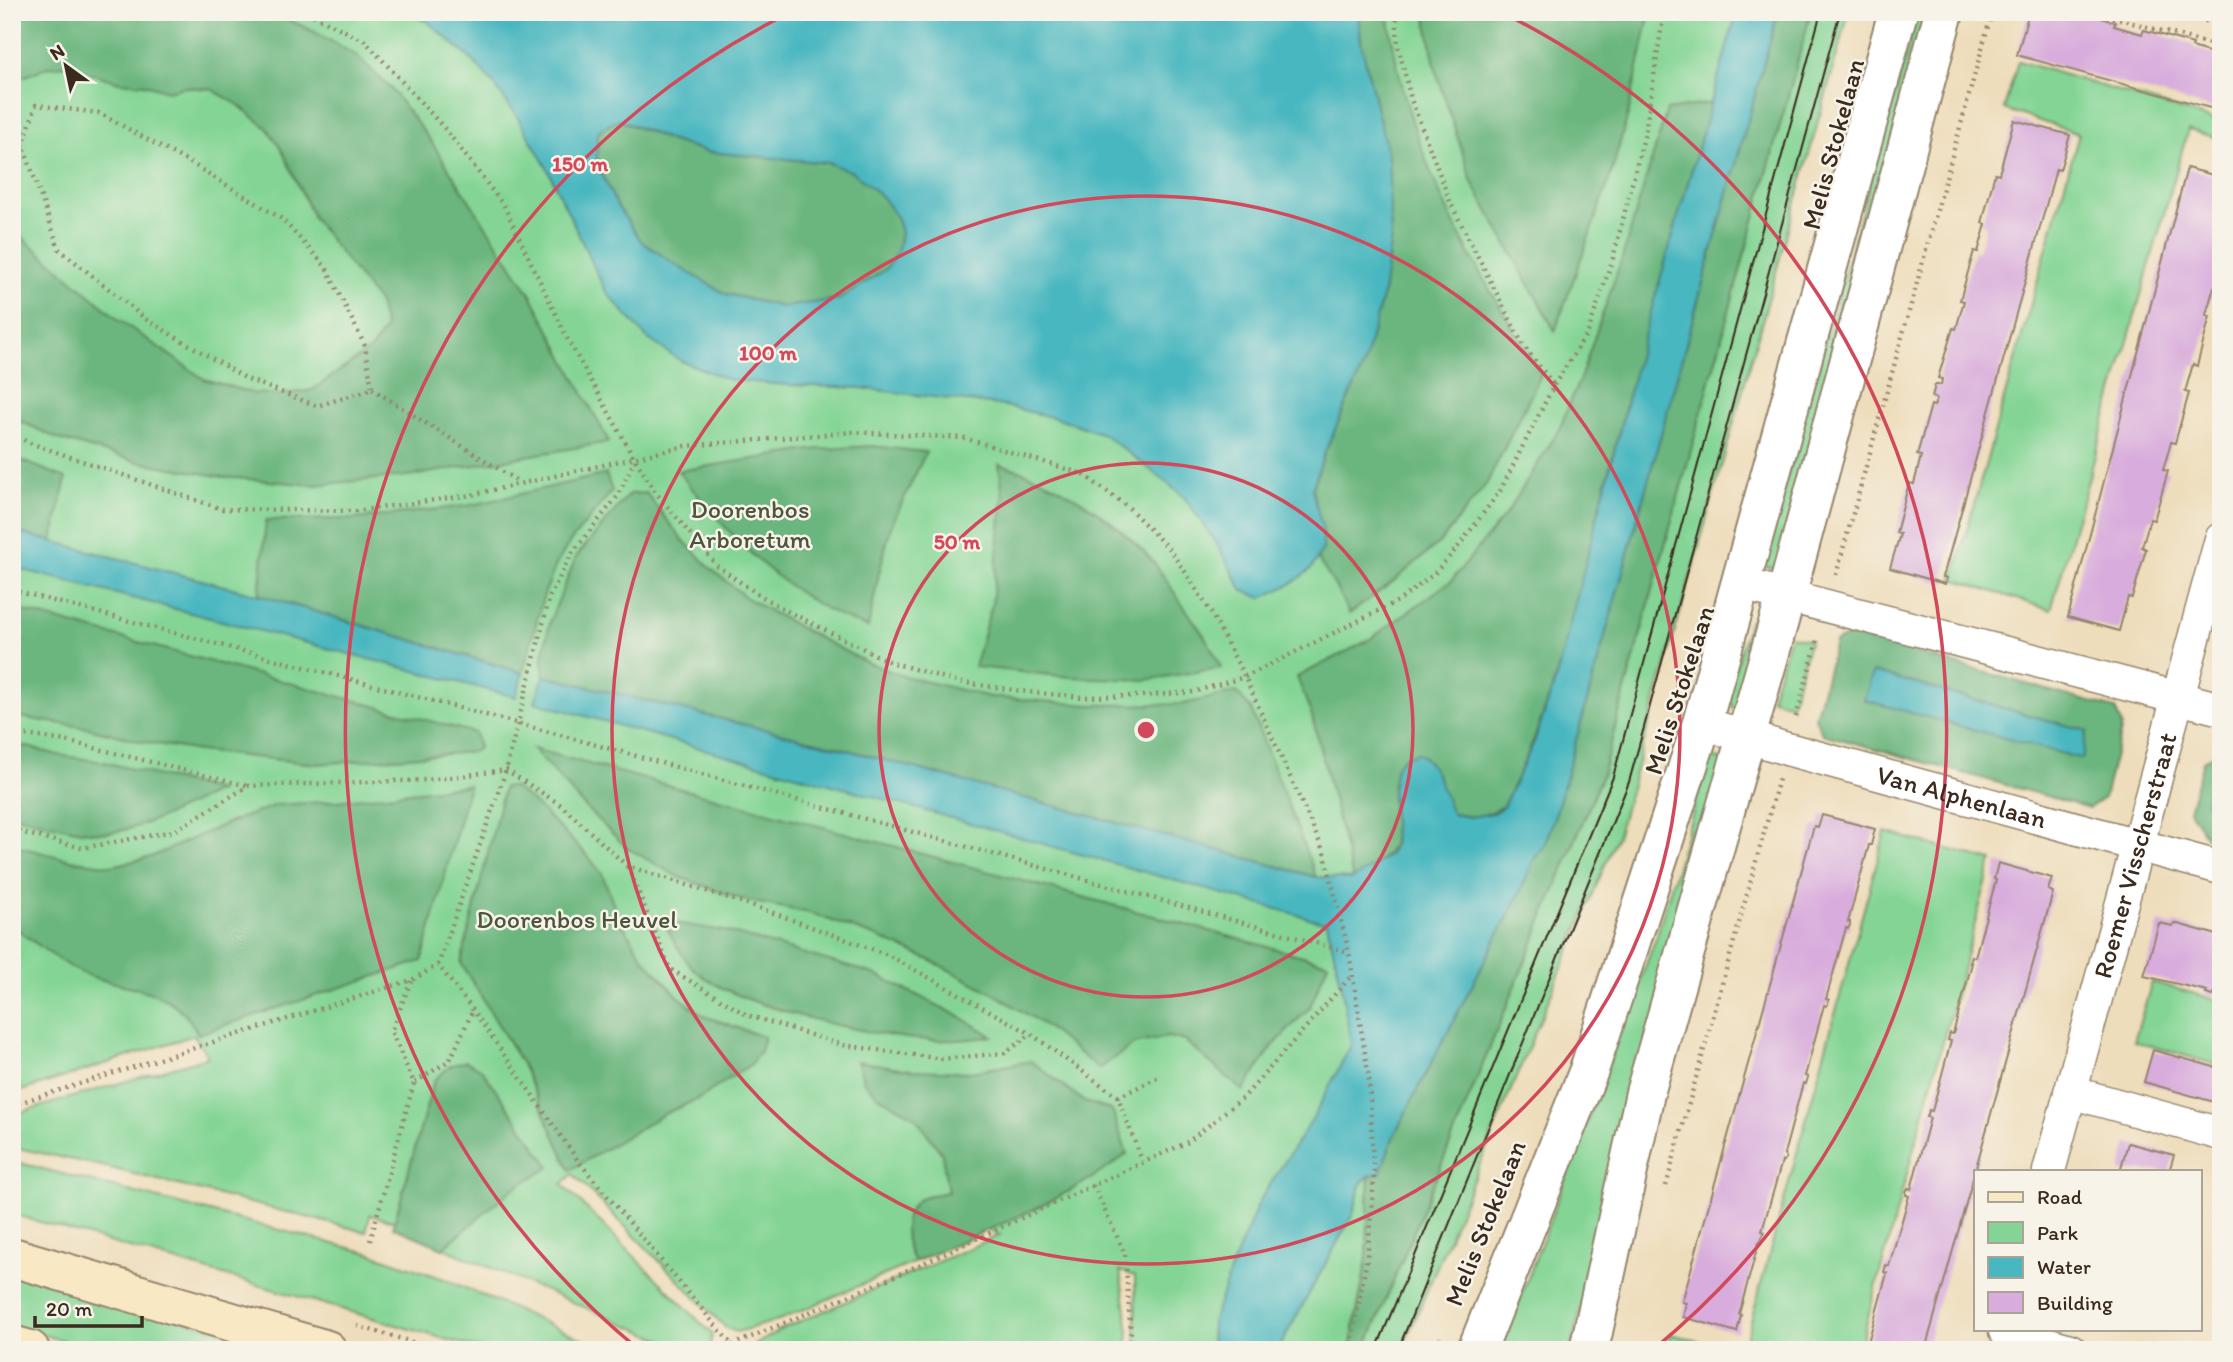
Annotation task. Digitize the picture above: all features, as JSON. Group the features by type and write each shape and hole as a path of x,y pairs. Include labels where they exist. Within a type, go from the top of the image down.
{"main road":[{"path":"12,1257 327,1350"},
{"path":"12,1345 30,1350"}],"street":[{"name":"Melis Stokelaan","path":"1477,1350 1589,1070 1702,723 1898,12"},
{"path":"1589,1350 1645,1093 1786,596 1944,12"},
{"name":"Roemer Visscherstraat","path":"2049,1170 2221,539"},
{"path":"1742,584 2221,709"},
{"name":"Van Alphenlaan","path":"1702,723 1787,749 2221,867"},
{"path":"2070,1092 2221,1134"},
{"path":"2004,1337 2070,1350"}],"path":[{"path":"307,12 365,41 446,130 504,206 568,340 635,459 657,494 717,566 789,612 890,662 959,682 1082,697 1194,692 1245,677 1400,600 1434,573 1458,547 1500,491 1553,385 1588,332 1613,258 1645,133 1664,12"},
{"path":"1396,12 1398,46 1412,99 1451,204 1523,345 1553,385"},
{"path":"1664,1193 1992,12"},
{"path":"2092,12 2221,47"},
{"path":"2171,12 2221,24"},
{"path":"23,145 36,105 99,113 194,165 282,219 326,267 365,346 372,389 520,482"},
{"path":"12,133 23,145 59,249 147,320 247,379 317,406 372,389"},
{"path":"12,432 27,442 222,509 310,512 356,510 471,495 699,444 852,432 964,438 1083,474 1129,508 1168,548 1210,611 1245,677 1324,852 1349,952 1369,1079 1374,1179 1367,1259 1350,1350"},
{"path":"12,1105 412,980 438,965 520,724 550,596 572,554 617,496 635,459"},
{"path":"12,590 520,724 1349,952"},
{"path":"12,733 66,741 248,786 428,780 506,770 561,804 627,866 670,969 747,1015 843,1045 942,1059 1005,1053 1031,1034"},
{"path":"12,830 82,848 135,839 174,831 248,786"},
{"path":"627,866 757,907 888,955 1031,1034 1118,1097 1142,1161"},
{"path":"438,965 473,1010 579,1163 731,1347 886,1280 1188,1142 1245,1097 1352,974"},
{"path":"370,1241 414,1083 391,1031 412,980"},
{"path":"414,1083 450,1060 473,1010"},
{"path":"1118,1097 1159,1077"},
{"path":"1093,1185 1125,1255 1132,1350"},
{"name":"Melis Stokelaan","path":"1434,1350 1445,1324"}],"green space":[{"path":"12,12 1759,12 1538,796 1212,1323 1211,1350 1136,1350 1135,1276 1120,1271 1129,1332 1127,1350 747,1350 780,1330 1000,1235 965,1223 947,1185 949,1192 922,1198 910,1211 905,1228 908,1247 915,1262 779,1320 737,1332 726,1328 573,1174 562,1184 712,1334 710,1350 687,1350 443,1248 461,1233 414,1226 370,1215 366,1232 102,1166 12,1147 12,1115 208,1057 194,1035 12,1094"},
{"path":"12,12 271,12 313,31 357,56 391,89 430,140 532,297 609,442 416,475 315,485 223,477 139,462 58,439 12,417 12,222 24,239 118,319 204,379 252,393 281,395 312,390 371,349 385,328 379,303 314,219 282,150 267,128 237,104 211,89 185,87 168,91 145,84 119,82 64,65 44,68 12,82"},
{"path":"1358,12 1388,12 1404,95 1432,175 1475,264 1541,375 1487,483 1441,541 1394,581 1349,614 1317,558 1323,549 1312,489 1324,454 1361,42"},
{"path":"1425,12 1650,12 1628,114 1610,178 1555,331 1472,182 1436,71"},
{"path":"1778,12 1811,12 1602,775 1365,1350 1350,1350 1367,1259 1369,1176 1380,1173 1394,1135 1518,897 1536,856 1544,846 1557,809"},
{"path":"1811,12 1849,12 1618,834 1402,1350 1365,1350 1602,775"},
{"path":"1918,12 1937,12 1777,569 1767,567 1764,560"},
{"path":"2018,61 2221,122 2221,139 2188,130 2051,610 1953,579 2079,134 2004,109"},
{"path":"1711,103 1621,424 1566,642 1554,684 1522,766 1503,806 1478,816 1453,814 1443,796 1437,775 1392,789 1393,843 1382,859 1353,879 1312,716 1297,677 1369,640 1451,581 1507,513 1559,430 1581,376 1622,258 1667,110"},
{"path":"618,120 708,152 829,163 854,172 882,197 896,217 901,232 898,250 886,269 840,299 783,307 726,294 642,242 617,206 597,164 597,135 602,128"},
{"name":"Doorenbos Arboretum","path":"872,446 926,452 891,526 868,628 810,600 785,583 740,542 678,471 809,450"},
{"path":"12,457 66,478 52,541 12,531"},
{"path":"999,464 1060,489 1116,526 1162,573 1213,651 1221,668 1145,680 1071,677 974,667 992,604 1003,498"},
{"path":"606,474 612,491 569,543 556,565 543,597 523,673 259,595 266,520 355,519 473,505"},
{"path":"646,493 682,539 709,567 748,599 864,661 900,675 990,697 1090,705 1184,704 1236,692 1251,709 1316,877 837,747 544,676 542,662 550,621 576,557 629,494"},
{"path":"12,608 475,733 479,748 472,752 317,764 199,751 140,741 88,728 12,716"},
{"path":"1762,612 1743,711 1733,708 1728,694 1749,621"},
{"path":"1852,635 2115,709 2122,726 2104,798 2089,808 1822,734 1815,718 1835,642","holes":["1873,672 2087,731 2082,758 1865,700"]},
{"path":"1790,636 1810,640 1791,705 1771,698"},
{"path":"12,743 58,755 104,762 219,791 154,820 113,832 91,832 49,824 12,815"},
{"path":"533,749 1328,963 1310,1007 1273,1046 1243,1091 1184,1040 1168,1037 1134,1044 1099,1069 1044,1025 991,992 932,961 877,937 810,913 744,900 679,877 627,848 588,810"},
{"path":"2221,750 2221,774 2217,774 2206,803 2221,807 2221,841 2207,838 2189,810 2203,761"},
{"path":"1709,757 1729,761 1570,1350 1501,1350 1656,938"},
{"path":"469,785 422,961 198,1034 187,1016 158,995 106,981 70,967 12,926 12,845 71,860 112,866 151,857 276,805 337,801"},
{"name":"Doorenbos Heuvel","path":"504,787 513,787 532,801 587,855 602,874 619,918 644,959 679,997 704,1016 764,1037 760,1051 751,1064 700,1098 664,1114 570,1170 522,1064 461,963"},
{"path":"1885,832 1992,861 1859,1350 1743,1350"},
{"path":"663,921 729,932 874,974 959,1016 992,1036 952,1040 904,1038 839,1026 767,1006 735,994 709,980 691,966"},
{"path":"2152,982 2221,1001 2221,1066 2134,1041"},
{"path":"466,1061 482,1070 550,1167 511,1190 443,1248 393,1227 434,1080 450,1066"},
{"path":"857,1061 911,1070 971,1072 1031,1061 1085,1102 1112,1110 1127,1154 1052,1200 915,1262 906,1238 906,1219 914,1204 921,1198 948,1192 942,1154 915,1117 877,1095 864,1082"},
{"path":"12,1161 369,1253 447,1280 608,1350 483,1350 12,1214"},
{"path":"1369,1176 1367,1259 1350,1350 1278,1350 1353,1214 1361,1183"},
{"path":"12,1271 287,1350 96,1350 12,1326"},
{"path":"1671,1334 1732,1350 1666,1350"}],"water":[{"path":"402,12 1358,12 1361,42 1388,156 1391,237 1383,294 1363,367 1324,454 1312,489 1323,532 1323,549 1311,569 1293,583 1262,598 1243,591 1217,544 1184,497 1103,434 1064,420 1005,406 861,388 730,380 681,361 647,338 606,292 547,168 518,118 493,83 471,59 428,22","holes":["619,120 708,152 829,163 853,172 882,197 896,216 901,232 898,250 886,269 840,299 783,307 726,294 642,242 617,206 597,164 597,135 602,128"]},
{"path":"1737,12 1778,12 1557,809 1544,846 1536,856 1518,897 1394,1135 1380,1173 1369,1176 1361,1183 1353,1214 1278,1350 1211,1350 1212,1323 1260,1200 1313,1118 1351,1045 1341,983 1327,923 535,702 544,676 837,747 1316,877 1353,879 1389,855 1394,844 1392,789 1396,766 1404,757 1418,753 1425,758 1435,772 1453,814 1470,817 1493,813 1503,807 1534,742 1555,682 1641,346"},
{"path":"12,531 259,595 523,673 516,697 12,567"},
{"path":"1873,672 2087,731 2082,759 1864,700"},
{"path":"2217,774 2221,774 2221,807 2206,803 2208,791"}],"building":[{"path":"2029,12 2081,12 2115,22 2114,26 2142,34 2144,30 2169,37 2221,56 2221,111 2017,55"},
{"path":"2014,120 2070,135 2060,170 2056,169 1943,577 1947,578 1945,584 1890,568 1900,534 1896,533 1909,483 1914,484 1921,456 1917,455 1931,405 1934,406 1937,399 1932,397 1935,385 1941,385 1942,379 1938,378 1953,328 1956,329 1964,301 1960,300 1974,251 1978,252 1986,224 1982,223 1995,173 1999,174"},
{"path":"2221,167 2221,278 2218,288 2214,287 2206,315 2210,316 2197,366 2193,364 2185,392 2189,393 2175,443 2171,442 2163,470 2168,471 2154,520 2150,519 2142,547 2146,549 2132,598 2128,597 2119,631 2068,617 2187,168 2217,176"},
{"path":"1822,815 1875,829 1848,922 1850,925 1846,928 1826,999 1829,1000 1827,1006 1824,1005 1805,1076 1808,1077 1806,1084 1803,1083 1784,1154 1786,1157 1782,1161 1762,1231 1765,1232 1758,1245 1739,1314 1737,1332 1683,1317 1686,1303 1682,1302 1814,826 1818,827"},
{"path":"1998,863 2052,878 2048,890 2053,892 1925,1350 1866,1350 1887,1273 1884,1272 1886,1265 1889,1266 1909,1196 1906,1192 1908,1188 1911,1189 1930,1118 1927,1117 1929,1110 1932,1111 1951,1041 1948,1040 1949,1036 1950,1033 1953,1034 1970,963 1972,956 1975,957 1996,880 1994,879"},
{"path":"2159,923 2173,926 2174,923 2221,936 2221,995 2214,993 2213,996 2206,994 2207,991 2144,976"},
{"path":"2153,1050 2221,1069 2221,1104 2144,1082"},
{"path":"2128,1143 2174,1155 2169,1170 2120,1170"}],"tram line":[{"path":"1376,1350 1613,777 1821,12"},
{"path":"1398,1350 1629,782 1840,12"}]}
